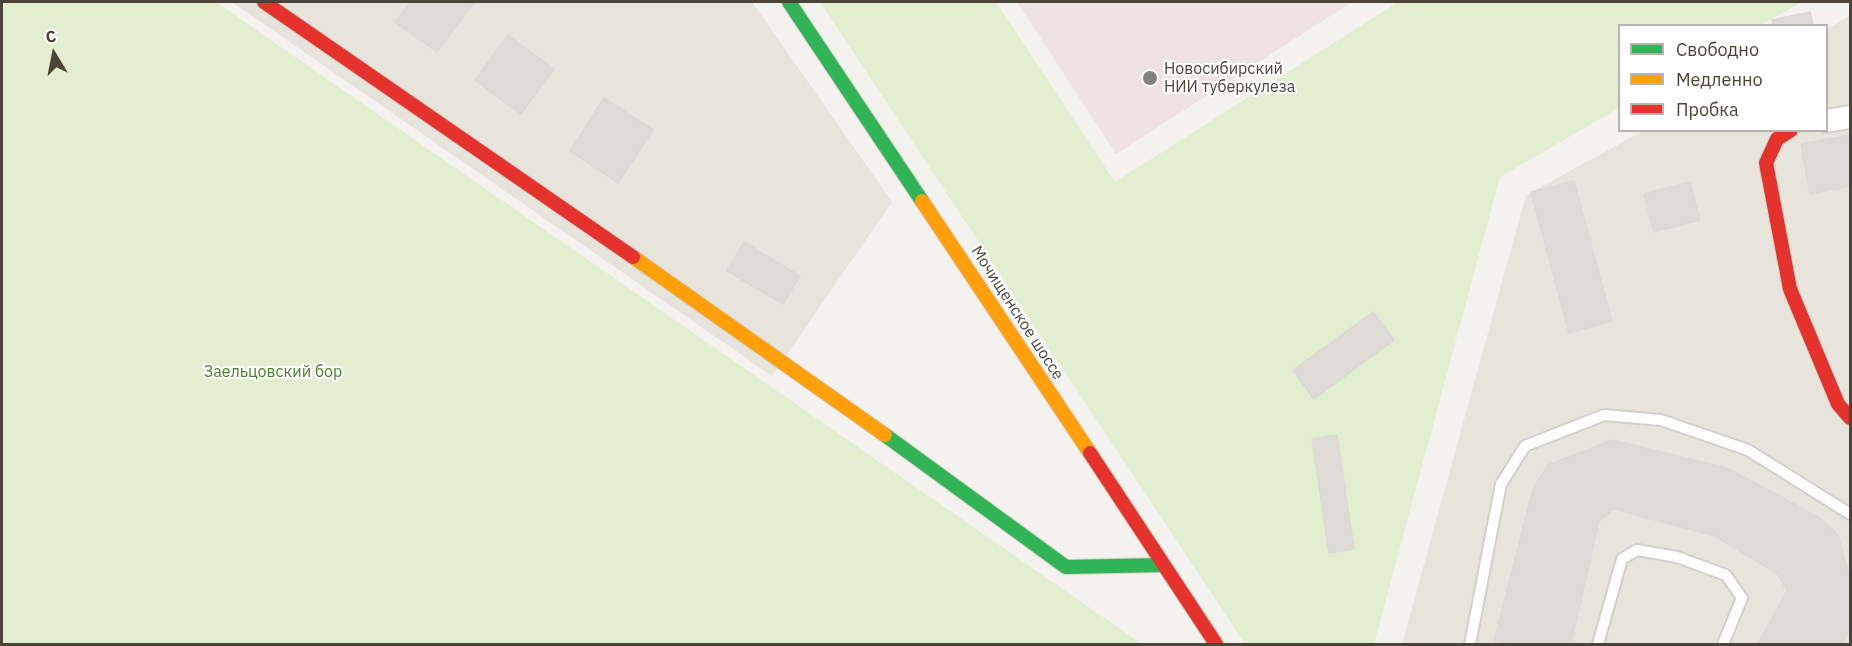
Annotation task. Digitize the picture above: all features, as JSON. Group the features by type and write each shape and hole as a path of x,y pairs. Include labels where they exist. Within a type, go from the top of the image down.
{"street":[{"path":"264,2 784,361 1066,567 1163,565"},
{"name":"Мочищенское шоссе","path":"789,2 1216,645"},
{"path":"1828,121 1851,117"},
{"path":"1788,132 1777,140 1766,163 1790,289 1838,404 1851,418"}],"lane":[{"path":"1470,645 1501,484 1525,446 1604,415 1661,420 1748,450 1851,514"},
{"path":"1598,645 1622,559 1637,550 1677,557 1726,575 1742,598 1723,645"}],"shaded area":[{"path":"232,2 752,2 892,202 772,376"},
{"name":"Новосибирский НИИ туберкулеза","path":"1017,2 1352,2 1116,154"},
{"path":"1850,16 1850,644 1402,644 1526,195 1641,132 1828,132 1828,28"}],"green space":[{"name":"Заельцовский бор","path":"2,2 216,2 1142,644 2,644"},
{"path":"820,2 996,2 1115,182 1398,2 1802,2 1763,24 1618,24 1618,109 1500,177 1374,644 1245,644"}],"building":[{"path":"411,2 474,2 437,52 395,22"},
{"path":"1810,12 1813,24 1773,24 1772,20"},
{"path":"508,35 554,69 521,114 475,80"},
{"path":"604,98 653,130 618,183 570,151"},
{"path":"1850,135 1850,186 1810,194 1801,144"},
{"path":"1574,181 1612,321 1569,333 1531,192"},
{"path":"1690,182 1700,220 1654,232 1644,194"},
{"path":"744,242 800,276 783,304 727,271"},
{"path":"1373,312 1394,340 1314,399 1293,370"},
{"path":"1337,435 1354,549 1329,553 1312,439"},
{"path":"1612,440 1727,468 1820,518 1838,535 1850,579 1850,626 1842,644 1758,644 1787,591 1778,574 1715,536 1614,509 1599,521 1571,644 1513,644 1494,641 1533,489 1548,465"}],"traffic: fast":[{"path":"789,2 922,201"},
{"path":"885,435 1066,567 1163,565"}],"traffic: slow":[{"path":"922,201 1090,453"},
{"path":"633,257 885,435"}],"traffic: jam":[{"path":"264,2 633,257"},
{"path":"1788,132 1777,139 1766,163 1790,289 1838,404 1850,418"},
{"path":"1090,453 1216,644"}],"place":[{"name":"Новосибирский НИИ туберкулеза","path":"1150,78"}]}
